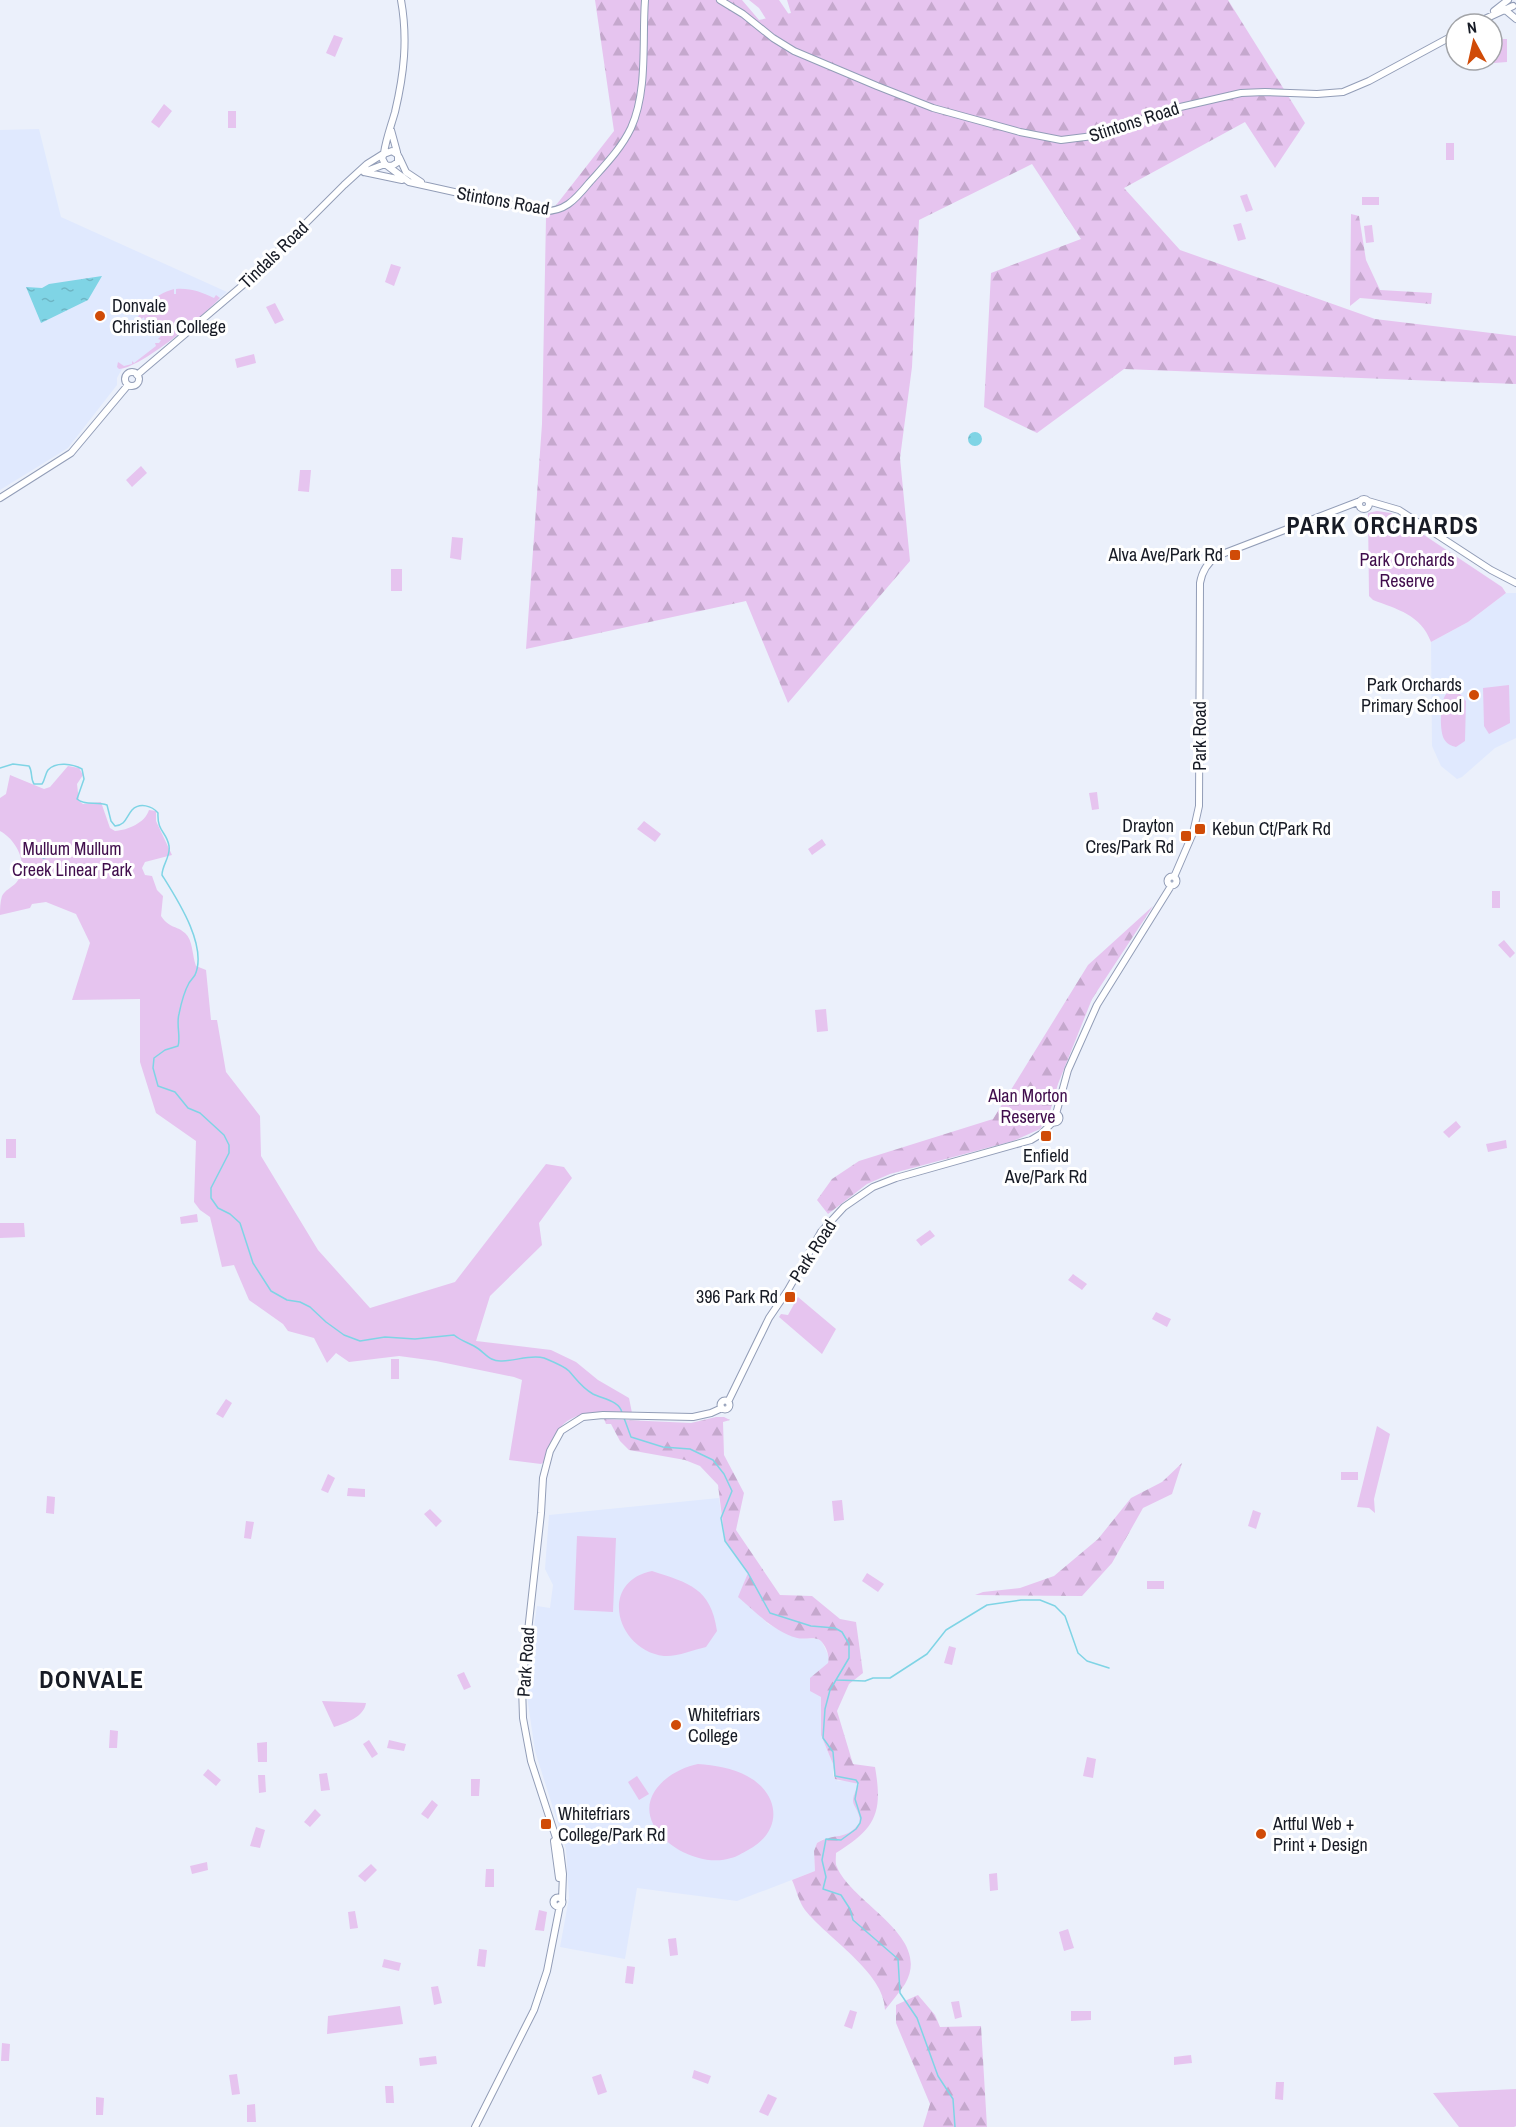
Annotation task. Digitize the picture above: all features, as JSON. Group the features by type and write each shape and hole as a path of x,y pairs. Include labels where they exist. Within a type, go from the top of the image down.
{"street":[{"path":"391,127 393,143 398,156 398,162 394,166 385,165 382,159 400,90 405,49 401,0"},
{"name":"Stintons Road","path":"385,165 409,182 540,211 558,210 572,203 617,151 631,127 640,91 645,0"},
{"name":"Stintons Road","path":"720,0 794,51 877,86 933,108 1020,132 1061,140 1093,136 1176,108 1241,93 1343,92 1370,81 1444,41"},
{"path":"1498,12 1512,4"},
{"path":"1512,4 1516,14"},
{"path":"1497,12 1512,4"},
{"path":"1504,9 1516,19"},
{"path":"384,154 392,151 398,156"},
{"name":"Tindals Road","path":"137,375 250,279 353,177 370,162 384,154"},
{"name":"Stintons Road","path":"398,156 408,174 424,184"},
{"name":"Tindals Road","path":"353,177 385,165"},
{"path":"364,172 409,182"},
{"path":"130,372 137,375 139,378 137,384 128,385 125,381 126,375 130,372"},
{"path":"0,498 71,453 128,385"},
{"name":"Park Road","path":"476,2127 534,2010 551,1954 558,1915 559,1869 547,1808 526,1740 522,1686 541,1513 547,1486 546,1467 553,1444 561,1431 568,1424 583,1418 603,1415 693,1417 728,1408 728,1402 769,1318 821,1232 844,1207 867,1191 896,1178 1031,1140 1053,1122 1059,1120 1056,1114 1068,1070 1097,1005 1171,886 1168,880 1174,877 1193,833 1199,806 1200,580 1207,565 1215,557 1342,507 1360,504 1364,499 1368,504 1382,504 1399,510 1491,570 1516,583"}],"shaded area":[{"name":"Donvale Christian College","path":"39,129 61,217 227,292 183,330 133,364 123,367 117,378 117,385 68,448 0,490 0,130"},
{"name":"Park Orchards Primary School","path":"1506,593 1516,593 1516,738 1495,748 1457,779 1441,766 1432,746 1431,642 1468,622"},
{"name":"Whitefriars College","path":"719,1498 725,1541 748,1573 757,1612 768,1624 798,1638 818,1639 822,1642 829,1657 829,1663 810,1679 821,1697 821,1735 833,1764 833,1776 838,1781 847,1780 859,1784 860,1822 850,1834 823,1839 817,1843 814,1851 815,1871 737,1901 637,1888 625,1959 560,1947 569,1898 566,1849 535,1751 527,1696 528,1667 537,1606 550,1608 553,1585 545,1569 549,1515"}],"green space":[{"path":"595,0 742,0 759,20 791,13 787,0 1228,0 1305,123 1275,168 1245,122 1124,188 1180,250 1375,319 1516,336 1516,384 1124,369 1037,433 984,407 991,273 1081,239 1032,164 919,220 912,367 900,458 910,561 788,703 746,601 526,649 542,424 546,218 614,131"},
{"path":"749,0 779,0 792,19 768,22 759,8"},
{"path":"334,35 343,38 335,57 326,53"},
{"path":"1504,39 1507,39 1507,62 1504,62"},
{"path":"164,104 172,111 159,128 151,122"},
{"path":"228,111 236,111 236,128 228,128"},
{"path":"1446,143 1454,143 1454,160 1446,160"},
{"path":"1247,194 1253,210 1246,212 1240,196"},
{"path":"1362,197 1379,197 1379,205 1362,205"},
{"path":"1351,214 1359,216 1366,260 1380,290 1432,293 1431,304 1360,298 1350,306"},
{"path":"1241,223 1246,239 1238,241 1233,225"},
{"path":"1372,225 1374,242 1366,243 1364,226"},
{"path":"391,264 401,267 394,286 385,282"},
{"path":"174,289 174,294 176,294 176,289 186,289 214,298 216,295 220,298 200,317 156,351 142,360 129,366 119,369 118,362 124,366 132,364 132,361 134,363 156,346 155,343 159,343 161,340 158,339 164,333 151,329 144,317 124,333 128,325 133,325 149,303"},
{"path":"275,303 284,320 275,324 266,307"},
{"path":"254,354 256,363 237,368 235,359"},
{"path":"141,466 147,473 132,487 126,480"},
{"path":"300,470 311,470 309,492 298,491"},
{"name":"Park Orchards Reserve","path":"1377,511 1391,513 1502,587 1506,593 1468,622 1431,642 1427,633 1415,619 1369,596 1368,513"},
{"path":"452,537 463,538 461,560 450,558"},
{"path":"391,569 402,569 402,591 391,591"},
{"path":"1509,685 1510,723 1489,734 1484,726 1483,688"},
{"path":"1447,693 1460,694 1466,701 1465,741 1456,747 1445,741 1441,729 1442,708"},
{"name":"Mullum Mullum Creek Linear Park","path":"68,766 79,768 83,775 77,784 79,801 83,804 101,802 110,828 115,831 135,825 144,819 149,810 156,811 156,821 172,855 145,862 142,868 145,875 152,876 157,890 163,896 161,916 167,923 188,936 196,966 206,970 211,1020 217,1020 226,1072 260,1116 261,1156 318,1250 370,1308 455,1282 546,1164 564,1167 572,1178 539,1223 542,1245 490,1296 476,1341 551,1350 576,1362 598,1380 629,1398 632,1413 600,1412 576,1416 557,1431 544,1462 541,1464 509,1460 522,1380 436,1361 399,1356 349,1362 336,1353 327,1363 314,1338 288,1331 283,1324 249,1300 234,1265 222,1267 210,1217 194,1202 196,1141 156,1113 140,1062 140,999 72,1000 90,943 76,914 46,902 32,904 30,908 0,915 2,896 16,883 22,869 22,861 16,847 0,831 0,798 6,794 10,775 44,789 50,787"},
{"path":"1097,792 1099,809 1092,810 1089,793"},
{"path":"644,821 661,834 655,842 637,829"},
{"path":"822,839 826,845 812,855 808,849"},
{"path":"1492,891 1500,891 1500,908 1492,908"},
{"name":"Alan Morton Reserve","path":"1153,906 1092,999 1058,1084 1049,1115 1040,1129 1013,1141 890,1174 867,1184 828,1214 817,1200 832,1179 859,1161 993,1119 1088,965"},
{"path":"1504,940 1515,953 1510,958 1498,945"},
{"path":"826,1009 828,1031 817,1032 815,1010"},
{"path":"1456,1121 1461,1127 1449,1138 1443,1132"},
{"path":"6,1139 16,1139 16,1158 6,1158"},
{"path":"1506,1140 1507,1148 1488,1152 1486,1144"},
{"path":"197,1214 198,1222 181,1224 180,1217"},
{"path":"0,1223 24,1223 25,1237 0,1238"},
{"path":"930,1230 935,1236 921,1246 916,1240"},
{"path":"1073,1274 1087,1284 1082,1290 1068,1280"},
{"path":"798,1297 836,1329 822,1354 779,1317 781,1314 788,1315"},
{"path":"1156,1312 1171,1319 1167,1327 1152,1319"},
{"path":"391,1359 399,1359 399,1379 391,1379"},
{"path":"226,1399 232,1403 223,1418 216,1414"},
{"path":"716,1417 730,1420 723,1422 724,1455 744,1493 736,1530 780,1595 812,1596 840,1619 856,1622 863,1673 849,1684 837,1711 853,1764 875,1767 877,1808 868,1827 836,1853 836,1862 845,1881 887,1921 900,1936 908,1951 911,1967 905,1984 885,2010 882,1996 865,1969 814,1921 799,1899 792,1880 815,1871 814,1851 817,1843 845,1835 860,1822 853,1801 859,1784 835,1779 833,1764 821,1735 821,1697 810,1691 810,1678 828,1663 826,1648 819,1640 797,1638 780,1631 738,1597 748,1573 725,1541 718,1485 700,1466 685,1460 629,1450 620,1441 611,1424 606,1424 604,1419 691,1423"},
{"path":"1377,1426 1390,1434 1374,1499 1375,1513 1369,1508 1357,1507"},
{"path":"1182,1463 1172,1494 1143,1508 1112,1563 1082,1596 975,1595 1020,1588 1054,1576 1098,1539 1131,1498 1162,1482"},
{"path":"1341,1472 1358,1472 1358,1480 1341,1480"},
{"path":"328,1474 335,1478 328,1493 321,1490"},
{"path":"348,1488 365,1489 365,1497 347,1496"},
{"path":"47,1496 55,1497 54,1514 46,1513"},
{"path":"842,1500 844,1520 834,1521 832,1501"},
{"path":"430,1509 442,1521 436,1527 424,1514"},
{"path":"1253,1510 1261,1513 1256,1529 1248,1526"},
{"path":"246,1521 254,1522 251,1539 244,1538"},
{"path":"577,1536 616,1538 613,1612 574,1610"},
{"path":"652,1571 677,1579 704,1596 710,1605 717,1631 706,1647 664,1656 647,1651 634,1642 625,1629 620,1615 619,1601 624,1588 635,1578"},
{"path":"867,1573 884,1584 878,1592 862,1581"},
{"path":"1147,1581 1164,1581 1164,1589 1147,1589"},
{"path":"949,1646 956,1648 952,1665 944,1663"},
{"path":"464,1672 471,1687 464,1690 457,1675"},
{"path":"322,1701 366,1703 358,1716 334,1727"},
{"path":"110,1730 118,1731 117,1748 109,1748"},
{"path":"369,1740 378,1754 372,1758 363,1744"},
{"path":"389,1740 406,1744 404,1751 387,1748"},
{"path":"267,1742 267,1762 258,1762 257,1743"},
{"path":"1087,1757 1096,1759 1093,1778 1083,1776"},
{"path":"698,1764 723,1767 747,1776 766,1793 771,1803 772,1823 767,1833 759,1842 735,1857 710,1860 687,1854 667,1841 653,1824 650,1802 660,1784 678,1771"},
{"path":"208,1769 221,1780 216,1786 203,1775"},
{"path":"327,1773 330,1790 321,1791 319,1774"},
{"path":"258,1775 265,1775 266,1792 259,1793"},
{"path":"637,1776 649,1794 639,1800 628,1782"},
{"path":"471,1779 480,1779 479,1796 471,1796"},
{"path":"432,1800 438,1805 428,1819 421,1814"},
{"path":"315,1809 321,1815 310,1827 304,1822"},
{"path":"256,1827 265,1830 260,1848 250,1846"},
{"path":"207,1862 208,1870 192,1874 190,1866"},
{"path":"371,1864 377,1870 365,1882 358,1876"},
{"path":"486,1869 494,1869 494,1887 485,1887"},
{"path":"997,1873 998,1890 990,1891 989,1874"},
{"path":"539,1910 547,1912 544,1931 535,1930"},
{"path":"355,1911 358,1928 350,1929 348,1912"},
{"path":"1068,1929 1074,1948 1064,1951 1059,1932"},
{"path":"676,1938 678,1955 670,1956 668,1939"},
{"path":"479,1949 487,1950 485,1967 477,1966"},
{"path":"384,1959 401,1963 399,1971 382,1967"},
{"path":"627,1966 635,1967 633,1984 625,1983"},
{"path":"438,1986 442,2003 434,2005 431,1987"},
{"path":"918,1995 935,2015 940,2027 981,2026 987,2127 923,2127 930,2104 896,2023 896,2005"},
{"path":"959,2001 962,2017 955,2019 951,2002"},
{"path":"400,2006 403,2024 327,2034 328,2016"},
{"path":"850,2010 857,2012 852,2029 844,2026"},
{"path":"1071,2011 1091,2011 1091,2020 1071,2021"},
{"path":"2,2043 10,2044 9,2061 1,2061"},
{"path":"1191,2055 1192,2063 1174,2065 1174,2057"},
{"path":"436,2056 437,2064 420,2066 419,2058"},
{"path":"694,2070 711,2076 708,2084 692,2078"},
{"path":"237,2074 240,2094 232,2095 229,2075"},
{"path":"601,2074 607,2092 598,2095 592,2077"},
{"path":"1276,2082 1284,2082 1283,2100 1275,2099"},
{"path":"385,2086 393,2086 394,2103 386,2103"},
{"path":"1516,2089 1516,2126 1514,2127 1459,2127 1433,2093"},
{"path":"768,2094 777,2098 768,2116 759,2112"},
{"path":"96,2097 104,2098 103,2115 96,2115"},
{"path":"255,2104 256,2122 247,2122 247,2105"}],"water":[{"path":"102,276 88,300 41,323 26,287 42,288 49,284"},
{"path":"975,432 980,434 982,439 980,444 975,446 970,444 968,439 970,434"},
{"path":"47,841 53,843 50,857 43,859 41,849"}],"waterway":[{"path":"0,768 13,764 29,766 34,784 42,784 48,770 55,765 69,765 82,769 84,779 77,799 107,805 111,821 115,826 124,822 132,810 139,806 153,808 158,813 159,824 168,841 169,850 162,875 189,923 194,937 198,963 195,975 184,994 178,1018 178,1046 165,1050 154,1058 153,1068 158,1086 175,1092 188,1108 200,1113 224,1135 229,1145 229,1153 211,1188 211,1198 218,1208 230,1214 240,1223 253,1263 271,1291 287,1300 300,1302 310,1307 344,1335 360,1341 385,1337 415,1339 454,1335 494,1360 544,1358 567,1369 586,1389 615,1403 622,1413"},
{"path":"624,1418 631,1437 663,1447 690,1449 713,1460 724,1474 732,1491 721,1518 725,1541 748,1573 770,1613 811,1626 835,1628 842,1632 849,1644 849,1658 830,1690 825,1709 823,1738 833,1752 835,1776 856,1780 858,1783 855,1799 861,1818 856,1829 841,1840 826,1839 822,1860 826,1877 823,1889 841,1895 850,1909 853,1920 898,1959 900,1993 917,2018 938,2076 953,2099 955,2127"},
{"path":"837,1680 865,1681 873,1678 890,1678 927,1654 946,1630 987,1605 1021,1600 1040,1600 1055,1606 1065,1616 1078,1653 1087,1661 1109,1668"}],"place":[{"name":"Donvale Christian College","path":"100,316"},
{"name":"Alva Ave/Park Rd","path":"1235,555"},
{"name":"Park Orchards Primary School","path":"1474,695"},
{"name":"Kebun Ct/Park Rd","path":"1200,829"},
{"name":"Drayton Cres/Park Rd","path":"1186,836"},
{"name":"Enfield Ave/Park Rd","path":"1046,1136"},
{"name":"396 Park Rd","path":"790,1297"},
{"name":"Whitefriars College","path":"676,1725"},
{"name":"Whitefriars College/Park Rd","path":"546,1824"},
{"name":"Artful Web + Print + Design","path":"1261,1834"}],"district":[{"name":"PARK ORCHARDS","path":"1383,526"},
{"name":"DONVALE","path":"92,1680"}]}
